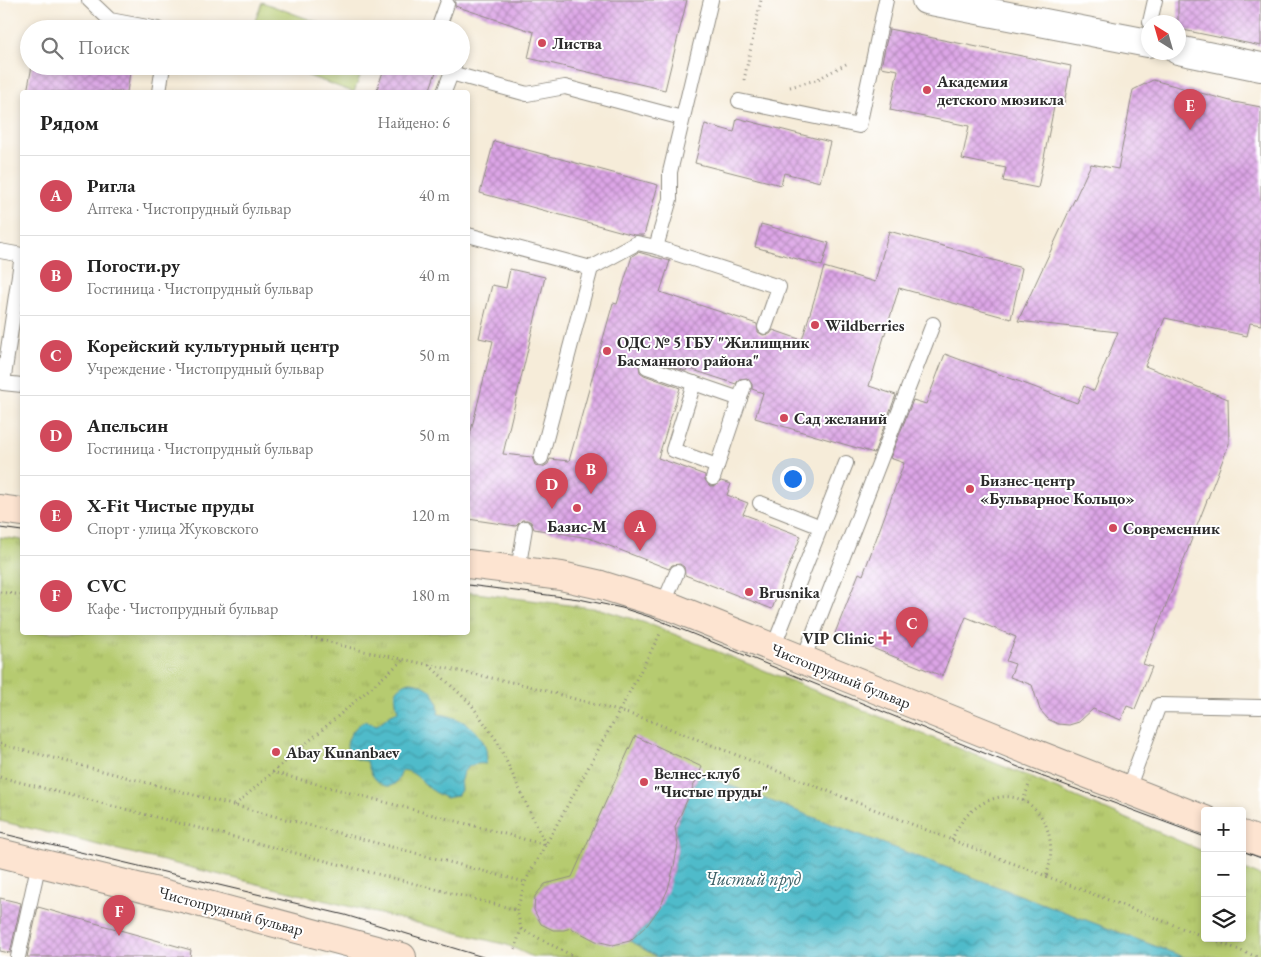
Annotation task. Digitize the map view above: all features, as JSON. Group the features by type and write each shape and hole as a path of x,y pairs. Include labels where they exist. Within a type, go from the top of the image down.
{"main road":[{"path":"0,509 20,512"},
{"name":"Чистопрудный бульвар","path":"470,564 561,576 601,585 663,617 773,648 1201,818"},
{"path":"1246,836 1261,842"},
{"name":"Чистопрудный бульвар","path":"0,853 186,899 402,957"}],"street":[{"path":"926,0 1141,34"},
{"path":"1186,52 1261,67"}],"lane":[{"path":"89,0 110,20"},
{"path":"656,247 670,199 670,172 711,0"},
{"path":"739,101 859,126 886,0"},
{"path":"1152,15 1155,0"},
{"path":"441,20 447,4"},
{"path":"159,90 162,75"},
{"path":"445,90 450,75"},
{"path":"468,75 527,94 565,87 682,118"},
{"path":"470,236 591,268 637,243 656,247 779,287 765,327"},
{"path":"0,251 20,255"},
{"path":"20,268 3,383 20,385"},
{"path":"541,458 591,268"},
{"path":"803,660 933,324"},
{"path":"647,367 694,383 742,393 715,472 673,450 694,383"},
{"path":"773,648 846,463"},
{"path":"760,504 821,527"},
{"path":"518,570 525,528"},
{"path":"663,617 676,572"},
{"path":"1128,789 1159,705 1261,707"},
{"path":"18,957 39,862"}],"path":[{"path":"739,101 762,0"},
{"path":"787,88 816,80 876,49"},
{"path":"0,592 20,595"},
{"path":"515,949 521,929 517,910 525,882 619,712 663,617"},
{"path":"303,635 359,650 525,686 643,718 1201,935"},
{"path":"234,805 403,660"},
{"path":"429,665 472,704 497,742 546,845"},
{"path":"0,744 525,882"},
{"path":"272,772 546,845"},
{"path":"0,777 517,910"},
{"path":"1023,801 1031,778"},
{"path":"952,840 955,830 965,816 982,803 997,798 1014,798 1023,801 1039,814 1049,833 1052,851 1046,876"},
{"path":"521,929 575,957"},
{"path":"1219,942 1258,957"}],"green space":[{"path":"262,2 311,20 255,20"},
{"path":"306,75 361,75 355,90 347,90"},
{"path":"0,537 20,540 20,635 470,635 470,592 600,609 649,624 1020,773 1201,850 1201,942 1246,942 1246,870 1261,876 1261,957 533,957 507,945 0,821"}],"water":[{"path":"410,682 422,685 432,692 437,702 438,714 466,723 474,729 485,745 487,754 486,764 474,765 463,773 461,790 457,796 446,798 432,790 415,775 402,770 394,784 383,785 373,776 367,761 351,756 348,751 349,738 357,726 364,721 377,725 398,711 396,693 400,687"},
{"name":"Чистый пруд","path":"699,774 1184,957 657,957 630,941 648,924 667,889 678,845 675,827"}],"building":[{"path":"455,0 687,0 665,90 528,58 534,32 455,6"},
{"path":"1178,0 1261,0 1261,46 1186,31 1186,15 1178,15"},
{"path":"889,29 1071,66 1064,104 1055,102 1038,188 1003,181 1006,168 962,159 969,126 890,110 898,70 881,67"},
{"path":"30,75 130,75 127,90 27,90"},
{"path":"382,75 435,75 430,90 377,90"},
{"path":"1153,80 1234,102 1261,107 1261,325 1250,323 1247,336 1165,318 1145,366 1228,399 1229,444 1143,664 1152,667 1135,709 1127,706 1121,720 1093,709 1079,722 1069,725 1058,724 1048,719 1040,710 1032,685 1010,677 1015,664 1006,661 1016,637 966,617 942,676 835,633 859,573 863,575 904,463 890,458 913,400 926,404 945,354 1077,403 1084,386 1094,391 1118,332 1018,321 1091,164 1118,169 1133,90"},
{"path":"737,118 830,142 820,182 784,173 781,185 695,163 705,124 734,132"},
{"path":"494,141 658,185 644,235 634,235 480,193"},
{"path":"761,224 829,243 822,266 755,247"},
{"path":"889,231 1022,268 1011,319 899,288 869,386 896,395 874,453 755,418 763,393 752,389 752,384 747,378 739,379 736,384 687,368 686,371 649,359 642,360 639,365 640,372 644,375 680,388 658,458 705,475 705,480 710,486 715,486 721,481 731,484 727,495 748,503 743,514 801,536 772,609 685,575 684,567 680,564 672,565 669,569 589,538 534,529 531,522 527,520 522,520 516,526 470,519 470,435 493,341 479,338 492,285 506,288 510,269 545,277 503,454 532,457 535,465 543,467 548,464 550,459 569,461 613,303 617,304 632,256 638,252 670,261 660,292 757,324 758,332 763,335 770,334 773,330 802,340 824,267 875,282"},
{"path":"635,736 702,767 675,827 678,845 668,889 660,907 648,924 630,941 613,945 596,941 571,928 553,930 541,924 534,910 535,896 545,884 572,877"},
{"path":"0,898 21,903 10,953 0,951"},
{"path":"38,907 191,950 190,957 27,957"}],"tram line":[{"path":"0,528 20,531"},
{"path":"470,585 579,599 622,608 656,619 1033,773 1201,836"},
{"path":"0,833 345,915 483,957"},
{"path":"1245,852 1261,858"}],"place":[{"name":"Листва","path":"542,43"},
{"name":"Академия детского мюзикла","path":"927,90"},
{"name":"X-Fit Чистые пруды","path":"1190,130"},
{"name":"Wildberries","path":"815,325"},
{"name":"ОДС № 5 ГБУ \"Жилищник Басманного района\"","path":"607,351"},
{"name":"Сад желаний","path":"784,418"},
{"name":"Бизнес-центр «Бульварное Кольцо»","path":"970,489"},
{"name":"Погости.ру","path":"591,494"},
{"name":"Базис-М","path":"577,508"},
{"name":"Апельсин","path":"552,509"},
{"name":"Современник","path":"1113,528"},
{"name":"Ригла","path":"640,551"},
{"name":"Brusnika","path":"749,592"},
{"name":"VIP Clinic","path":"885,638"},
{"name":"Корейский культурный центр","path":"912,648"},
{"name":"Abay Kunanbaev","path":"276,752"},
{"name":"Велнес-клуб \"Чистые пруды\"","path":"644,782"},
{"name":"CVC","path":"119,936"}]}
